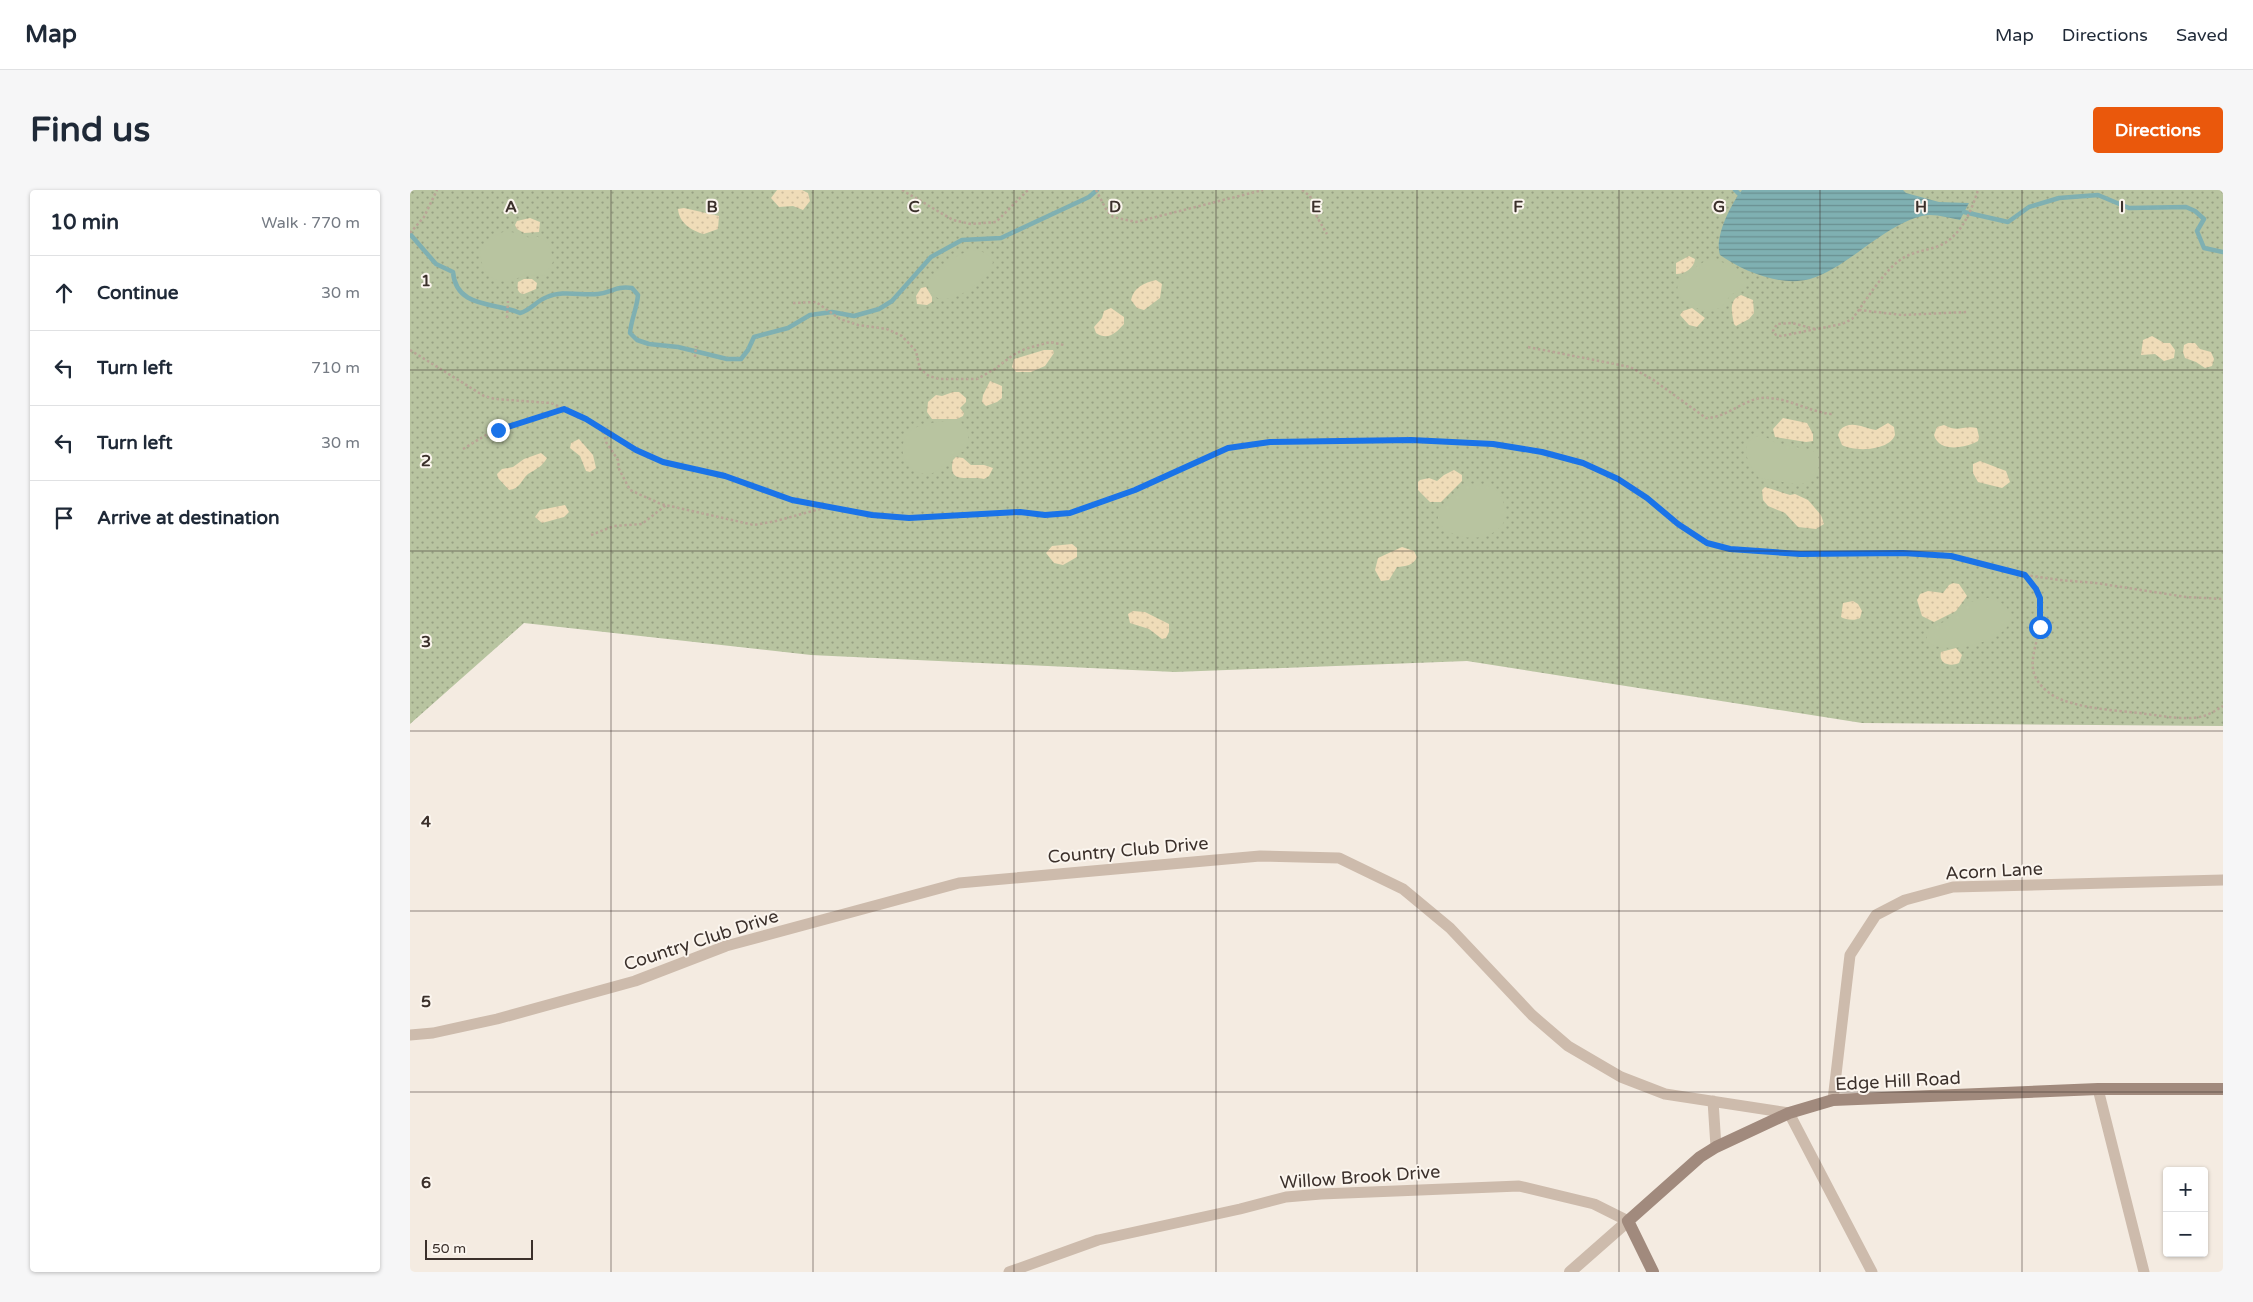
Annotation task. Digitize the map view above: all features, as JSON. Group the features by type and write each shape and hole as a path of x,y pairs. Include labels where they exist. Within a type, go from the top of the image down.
{"main road":[{"name":"Edge Hill Road","path":"1628,1221 1700,1157 1716,1147 1789,1113 1833,1100 2098,1090 2223,1088"},
{"path":"1628,1221 1653,1272"}],"street":[{"name":"Country Club Drive","path":"410,1035 433,1033 497,1019 635,981 726,946 959,883 1260,856 1339,858 1403,889 1450,928 1532,1016 1568,1046 1621,1077 1665,1094 1789,1113"},
{"name":"Acorn Lane","path":"1833,1100 1850,955 1876,915 1905,900 1953,887 2223,880"},
{"path":"2098,1090 2144,1272"},
{"path":"1713,1101 1716,1147"},
{"path":"1789,1113 1872,1272"},
{"name":"Willow Brook Drive","path":"1009,1272 1098,1240 1295,1196 1519,1186 1594,1204 1628,1221"},
{"name":"Edge Hill Road","path":"1570,1272 1628,1221"}],"path":[{"path":"410,233 424,217 437,190"},
{"path":"902,190 952,220 971,224 996,222 1028,190"},
{"path":"1096,190 1107,211 1114,217 1136,222 1263,190"},
{"path":"1302,190 1310,196 1317,217 1327,234"},
{"path":"1815,329 1787,322 1777,324 1772,331 1776,335 1781,336 1842,324 1852,319 1898,262 1913,253 1946,243 1959,230 1974,204 1978,190"},
{"path":"506,318 508,301"},
{"path":"793,303 816,302 840,319 858,325 887,329 902,336 916,351 920,369 928,376 939,379 976,379 986,375 1013,354 1025,348 1050,342 1064,345"},
{"path":"1859,310 1902,315 1967,312"},
{"path":"695,357 696,346"},
{"path":"1528,347 1630,367 1652,379 1706,418 1721,415 1740,405 1760,398 1784,400 1820,413 1832,414"},
{"path":"410,350 484,396 495,399 551,403 636,450 663,462 725,476 792,500 872,515 909,518 1020,512 1045,515 1070,513 1135,490 1228,448 1270,442 1411,440 1493,444 1542,452 1583,463 1618,479 1640,493 1678,524 1707,543 1730,549 1800,554 1903,553 1951,556 2025,575 2096,583 2186,597 2223,600"},
{"path":"463,449 486,435 564,409"},
{"path":"604,431 606,442 618,460 619,469 630,490 666,505 754,525 829,507"},
{"path":"591,535 614,526 642,524 666,505"},
{"path":"2025,575 2036,589 2040,598 2040,627 2033,663 2034,672 2037,680 2045,689 2058,698 2112,711 2176,718 2200,717 2223,706"}],"green space":[{"path":"410,190 2223,190 2223,726 1862,723 1467,661 1175,672 811,655 524,623 410,724"},
{"path":"503,232 512,232 527,237 538,237 548,244 553,262 544,276 525,275 512,280 502,281 496,280 486,273 483,268 481,248 493,236"},
{"path":"973,250 985,253 993,262 985,276 960,295 943,299 936,297 930,290 929,283 933,276 948,262"},
{"path":"1712,259 1734,266 1744,276 1744,287 1731,295 1717,309 1699,309 1683,300 1678,294 1678,287 1682,279 1692,270"},
{"path":"947,421 960,421 967,429 969,442 964,451 950,458 933,473 923,474 914,471 904,458 904,440 917,427"},
{"path":"1762,435 1778,444 1812,450 1818,456 1819,466 1814,478 1800,485 1759,478 1748,460 1746,447 1754,437"},
{"path":"1466,484 1491,487 1501,496 1504,502 1505,520 1492,533 1482,537 1462,537 1444,528 1438,521 1438,510 1461,486"},
{"path":"1988,598 2005,606 2009,612 2010,622 2005,630 1984,641 1958,648 1935,646 1927,641 1927,634 1936,625 1954,618 1970,602"}],"sand":[{"path":"777,190 802,190 808,193 810,201 803,210 793,206 779,207 771,198"},
{"path":"684,208 719,216 718,229 704,234 695,231 684,222 679,214 678,209"},
{"path":"530,218 540,222 539,232 524,233 517,229 515,225 517,221"},
{"path":"1689,256 1695,259 1691,268 1686,272 1676,274 1676,263"},
{"path":"524,279 532,279 537,283 536,289 524,294 520,293 518,282"},
{"path":"1156,280 1162,284 1160,298 1144,310 1137,308 1131,300 1134,292 1144,284"},
{"path":"926,287 932,297 932,302 927,305 917,304 916,296 921,288"},
{"path":"1741,295 1753,300 1754,313 1749,319 1736,326 1732,316 1732,307 1734,300"},
{"path":"1111,308 1124,317 1124,324 1108,336 1096,333 1094,327 1102,318 1104,311"},
{"path":"1692,308 1705,318 1697,327 1689,325 1680,315 1683,311"},
{"path":"2152,336 2164,343 2170,343 2175,350 2174,358 2164,361 2155,354 2141,355 2143,340"},
{"path":"2195,343 2200,349 2211,352 2214,359 2212,366 2205,368 2185,358 2183,352 2184,345"},
{"path":"1044,350 1053,350 1054,353 1045,366 1031,372 1016,372 1012,367 1014,359"},
{"path":"990,381 1002,386 1002,398 986,406 982,402 983,395"},
{"path":"959,392 966,398 966,402 960,408 964,413 963,416 957,419 932,419 927,412 928,402 936,395 942,396"},
{"path":"1783,418 1807,423 1813,434 1813,441 1806,442 1775,437 1773,429"},
{"path":"1888,423 1894,427 1895,435 1892,440 1871,449 1855,449 1842,445 1838,435 1840,430 1848,425 1857,425 1876,430"},
{"path":"1944,425 1957,429 1977,428 1978,441 1960,447 1941,445 1934,435 1937,427"},
{"path":"579,439 593,455 596,468 590,472 586,471 580,456 570,448 571,443"},
{"path":"541,453 547,458 545,461 528,474 516,488 509,490 498,478 497,474 502,469 513,467 524,459"},
{"path":"956,457 963,458 971,465 984,465 993,468 989,476 984,479 961,478 953,473 953,460"},
{"path":"1980,461 2006,471 2010,482 2002,488 1978,482 1973,473 1973,464"},
{"path":"1454,470 1462,475 1462,481 1441,502 1430,502 1418,490 1418,482 1420,480 1429,478 1437,481"},
{"path":"1765,487 1790,495 1795,494 1808,500 1821,515 1824,524 1816,529 1798,527 1785,513 1768,506 1763,500 1762,490"},
{"path":"565,505 569,512 564,517 542,523 535,517 540,510"},
{"path":"1072,544 1077,548 1077,557 1063,565 1054,563 1046,553 1052,546"},
{"path":"1402,547 1414,551 1417,557 1409,565 1397,567 1389,580 1381,581 1375,570 1378,558"},
{"path":"1953,583 1959,584 1967,596 1956,611 1934,622 1922,616 1917,600 1920,594 1928,591 1943,593"},
{"path":"1853,601 1858,604 1862,611 1860,618 1850,620 1841,617 1843,603"},
{"path":"1133,611 1145,612 1169,624 1169,632 1166,638 1162,639 1149,629 1130,623 1128,614"},
{"path":"1956,648 1962,655 1959,663 1945,664 1941,659 1941,652"}],"water":[{"path":"1742,190 1903,190 1906,193 1939,202 1969,203 1960,220 1931,215 1916,218 1892,229 1844,262 1819,276 1798,281 1787,281 1751,272 1720,255 1719,239 1721,230"}],"waterway":[{"path":"410,234 436,264 453,272 456,284 461,292 479,302 520,313 553,295 598,294 618,288 632,288 638,295 630,333 637,340 649,344 678,347 727,359 741,359 754,337 788,328 810,315 832,312 854,316 879,309 892,301 931,257 962,240 1001,238 1089,197 1097,190"},
{"path":"1735,190 1739,194"},
{"path":"1964,212 2008,222 2029,207 2059,198 2098,195 2129,208 2186,207 2195,211 2204,219 2197,231 2204,248 2223,252"}],"route":[{"path":"498,430 564,409 586,419 636,450 663,462 725,476 792,500 872,515 909,518 1020,512 1045,515 1070,513 1135,490 1228,448 1270,442 1411,440 1493,444 1542,452 1583,463 1618,479 1647,498 1678,524 1707,543 1730,549 1761,553 1903,553 1951,556 2025,575 2036,589 2040,598 2040,627"}]}
